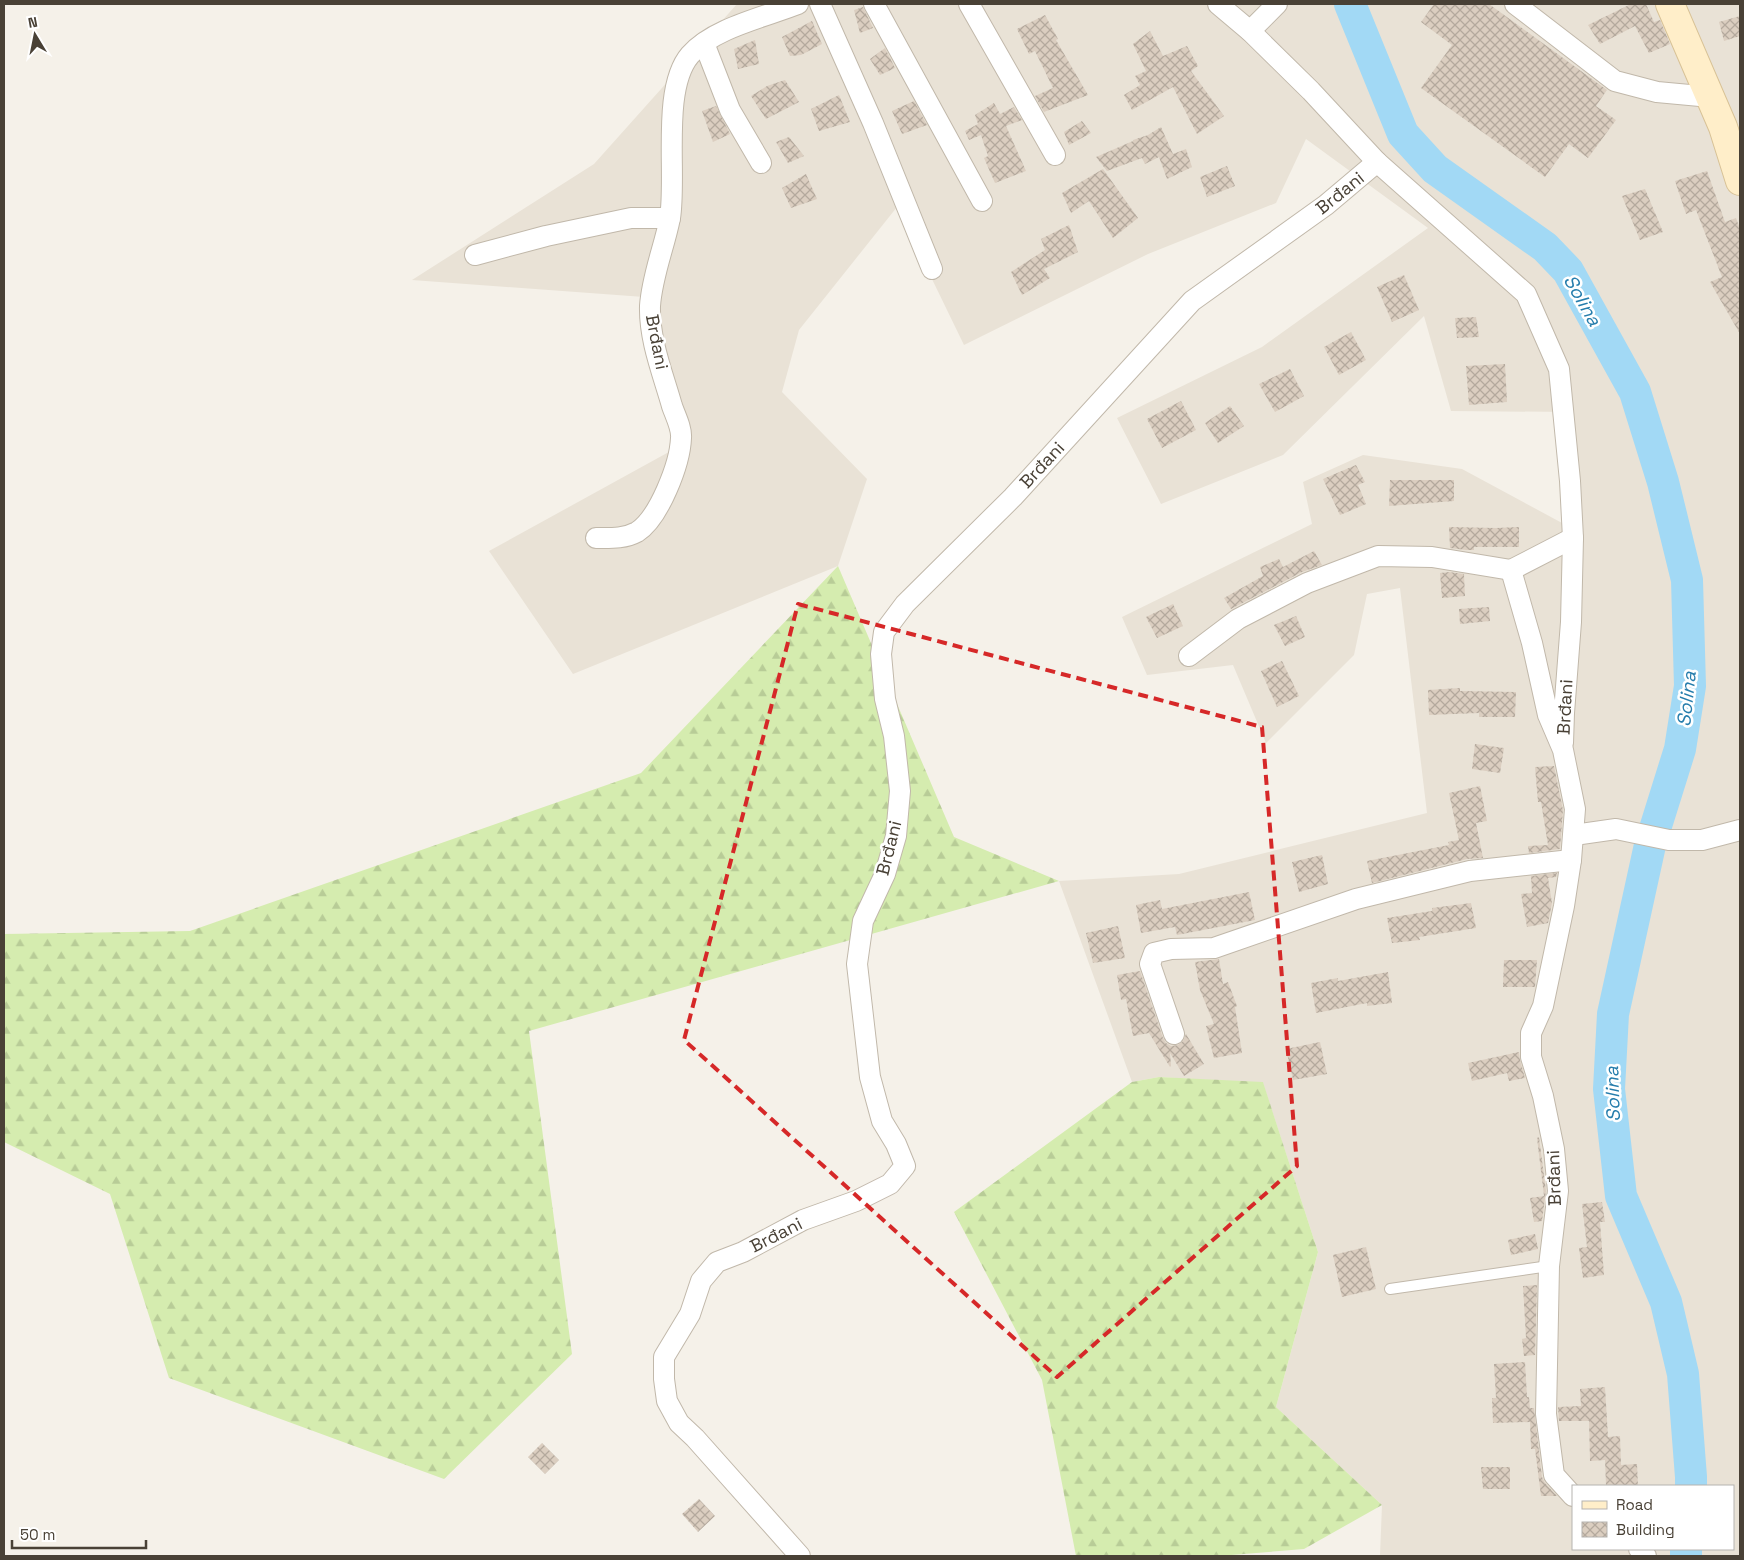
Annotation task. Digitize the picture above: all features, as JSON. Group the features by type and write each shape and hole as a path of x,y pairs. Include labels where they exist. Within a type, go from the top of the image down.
{"main road":[{"path":"1670,4 1711,96 1740,181"}],"street":[{"name":"Brđani","path":"596,538 617,539 637,532 654,514 668,487 681,437 652,334 650,306 670,218 674,102 679,75 690,56 704,43 742,23 798,4"},
{"path":"820,4 873,123 932,269"},
{"path":"874,4 982,202"},
{"path":"969,4 1055,155"},
{"name":"Brđani","path":"1218,4 1250,30 1311,91 1377,162 1526,294 1558,369 1570,481 1573,538 1572,622 1564,713 1563,750"},
{"path":"1250,30 1277,4"},
{"path":"1515,4 1615,81 1657,92 1711,96"},
{"path":"704,43 730,110 761,163"},
{"name":"Brđani","path":"800,1556 695,1438 679,1423 667,1401 664,1357 690,1314 701,1281 717,1262 743,1252 804,1220 856,1201 890,1184 905,1166 896,1144 882,1121 870,1077 857,964 863,921 885,874 896,836 900,791 894,736 885,699 881,654 884,632 905,604 1013,497 1192,301 1326,205 1377,162"},
{"path":"475,255 546,236 631,218 670,218"},
{"path":"1189,656 1238,619 1307,583 1378,556 1432,557 1511,570 1573,538"},
{"name":"Brđani","path":"1511,570 1532,642 1548,715 1563,750 1575,809 1574,835 1564,906 1543,1006 1531,1033 1530,1057 1543,1096 1554,1149 1558,1191 1549,1266 1546,1414 1554,1474 1572,1495"},
{"path":"1574,835 1616,829 1668,840 1702,840 1740,830"},
{"path":"1174,1034 1150,964 1154,953 1171,949 1214,948 1356,899 1470,870 1571,860"}],"lane":[{"path":"1390,1289 1549,1266"}],"highlighted area":[{"path":"798,604 1262,727 1297,1166 1057,1377 684,1040"}],"shaded area":[{"path":"737,4 1740,4 1740,1556 1380,1556 1382,1505 1276,1407 1318,1252 1263,1083 1159,1077 1132,1082 1059,881 1179,874 1427,813 1400,588 1367,594 1354,655 1266,743 1233,665 1147,675 1122,617 1312,524 1303,482 1363,455 1462,469 1575,530 1571,412 1451,411 1424,316 1283,455 1161,504 1117,418 1262,347 1428,228 1306,139 1276,203 1148,254 964,345 897,207 799,330 782,392 867,479 838,566 573,674 489,551 687,442 644,297 412,280 594,164"}],"green space":[{"path":"838,566 954,837 1059,881 529,1031 572,1354 444,1479 169,1378 110,1194 4,1142 4,934 190,931 641,773"},
{"path":"1159,1077 1263,1082 1318,1252 1276,1407 1382,1505 1304,1549 1219,1556 1076,1556 1042,1380 954,1212 1132,1082"}],"building":[{"path":"1434,4 1489,4 1607,90 1596,106 1616,120 1588,158 1569,144 1545,177 1421,88 1452,45 1421,22"},
{"path":"1631,4 1646,4 1654,22 1660,20 1670,44 1649,53 1635,26 1600,44 1588,25"},
{"path":"863,7 873,28 860,33 854,10"},
{"path":"1045,15 1058,39 1056,40 1088,95 1044,112 1035,96 1053,88 1035,51 1029,54 1017,29"},
{"path":"1740,16 1740,36 1724,41 1719,22"},
{"path":"812,21 822,44 801,55 790,56 782,37"},
{"path":"1150,31 1163,56 1187,46 1198,66 1191,71 1224,116 1197,134 1173,87 1132,110 1124,95 1140,85 1135,76 1146,71 1133,44"},
{"path":"755,40 759,64 738,69 734,49"},
{"path":"885,48 895,68 880,75 870,59"},
{"path":"785,80 799,102 766,119 751,96 767,86"},
{"path":"839,95 850,122 819,131 811,109"},
{"path":"914,101 927,125 902,134 892,111"},
{"path":"994,103 1000,114 1014,107 1022,120 1006,126 1026,171 995,183 984,158 988,156 981,135 969,140 965,131 978,124 975,115"},
{"path":"716,106 730,134 713,142 702,111"},
{"path":"1082,121 1091,133 1069,145 1064,132"},
{"path":"1161,127 1173,154 1186,149 1192,167 1167,179 1159,157 1145,164 1142,158 1107,171 1096,157 1148,135"},
{"path":"789,137 804,156 788,163 776,142"},
{"path":"1227,166 1235,186 1207,197 1200,177"},
{"path":"1103,169 1138,218 1113,238 1089,201 1071,213 1062,193"},
{"path":"1707,171 1725,222 1736,218 1740,229 1740,334 1710,282 1722,277 1696,210 1686,214 1675,181"},
{"path":"806,174 817,199 791,208 782,188"},
{"path":"1645,189 1663,232 1640,240 1622,196"},
{"path":"1069,225 1078,252 1044,269 1050,278 1022,295 1011,272 1045,250 1041,239"},
{"path":"1404,275 1419,310 1392,322 1377,287"},
{"path":"1476,317 1479,337 1457,338 1455,318"},
{"path":"1351,332 1366,360 1339,375 1324,347"},
{"path":"1505,364 1507,402 1469,405 1466,366"},
{"path":"1290,369 1304,396 1275,412 1259,384"},
{"path":"1181,401 1196,430 1162,448 1147,419"},
{"path":"1230,406 1244,426 1218,443 1205,423"},
{"path":"1356,465 1365,482 1358,485 1366,504 1340,515 1323,479"},
{"path":"1390,480 1454,480 1454,501 1389,506"},
{"path":"1449,527 1519,527 1519,547 1474,547 1474,550 1450,548"},
{"path":"1314,551 1322,565 1302,572 1231,609 1224,598 1263,576 1260,567 1279,559 1283,567"},
{"path":"1440,573 1464,574 1465,596 1442,598"},
{"path":"1173,604 1183,626 1157,638 1146,617"},
{"path":"1489,607 1490,621 1460,624 1459,609"},
{"path":"1296,616 1305,637 1285,646 1274,625"},
{"path":"1282,661 1299,696 1277,707 1261,671"},
{"path":"1460,688 1460,691 1516,692 1515,717 1479,717 1479,713 1429,715 1428,690"},
{"path":"1475,744 1504,748 1500,773 1472,769"},
{"path":"1554,766 1563,810 1560,849 1529,853 1528,846 1548,845 1541,802 1538,802 1535,767"},
{"path":"1480,786 1487,821 1476,823 1483,858 1467,859 1372,883 1367,861 1449,845 1448,842 1459,840 1449,793"},
{"path":"1322,855 1328,884 1299,892 1292,862"},
{"path":"1557,873 1556,877 1548,878 1552,903 1548,923 1527,927 1521,894 1532,893 1531,876"},
{"path":"1249,892 1255,920 1177,935 1175,927 1141,933 1136,905 1160,900 1162,909"},
{"path":"1471,903 1476,928 1419,937 1420,940 1392,943 1387,918 1432,911 1432,908"},
{"path":"1118,926 1125,958 1093,963 1086,933"},
{"path":"1219,959 1223,984 1228,982 1237,1006 1235,1007 1242,1053 1214,1058 1206,1026 1214,1024 1200,990 1195,962"},
{"path":"1504,960 1537,960 1535,987 1503,987"},
{"path":"1140,971 1166,1043 1171,1046 1178,1045 1183,1041 1186,1034 1204,1064 1184,1076 1170,1053 1170,1067 1149,1033 1133,1036 1126,999 1121,1000 1117,975"},
{"path":"1388,972 1392,1003 1367,1006 1367,1003 1316,1013 1311,983 1338,978 1338,981"},
{"path":"1320,1042 1327,1074 1293,1080 1286,1049"},
{"path":"1519,1052 1525,1078 1509,1081 1507,1073 1472,1081 1468,1063"},
{"path":"1539,1137 1546,1191 1542,1221 1534,1222 1530,1198 1544,1196 1537,1138"},
{"path":"1602,1202 1605,1222 1600,1222 1604,1275 1583,1278 1579,1248 1587,1247 1582,1204"},
{"path":"1535,1234 1538,1249 1511,1255 1508,1240"},
{"path":"1366,1247 1376,1289 1342,1297 1333,1255"},
{"path":"1537,1285 1535,1355 1524,1356 1522,1339 1526,1338 1523,1286"},
{"path":"1525,1362 1527,1397 1529,1397 1530,1408 1534,1408 1542,1477 1557,1496 1541,1496 1535,1449 1531,1449 1530,1422 1493,1423 1492,1398 1496,1398 1494,1364"},
{"path":"1605,1387 1608,1437 1620,1436 1621,1465 1637,1464 1638,1485 1606,1485 1605,1460 1590,1461 1589,1421 1559,1421 1558,1407 1581,1406 1580,1389"},
{"path":"542,1443 559,1460 545,1474 528,1457"},
{"path":"1481,1467 1510,1467 1510,1489 1483,1489"},
{"path":"699,1499 715,1516 698,1532 682,1514"}],"waterway":[{"name":"Solina","path":"1350,4 1403,134 1435,169 1545,247 1568,271 1635,392 1663,482 1687,580 1690,686 1680,749 1650,845 1613,1014 1609,1089 1621,1196 1666,1302 1683,1374 1691,1485"},
{"name":"Solina","path":"1686,1550 1686,1556"}]}
